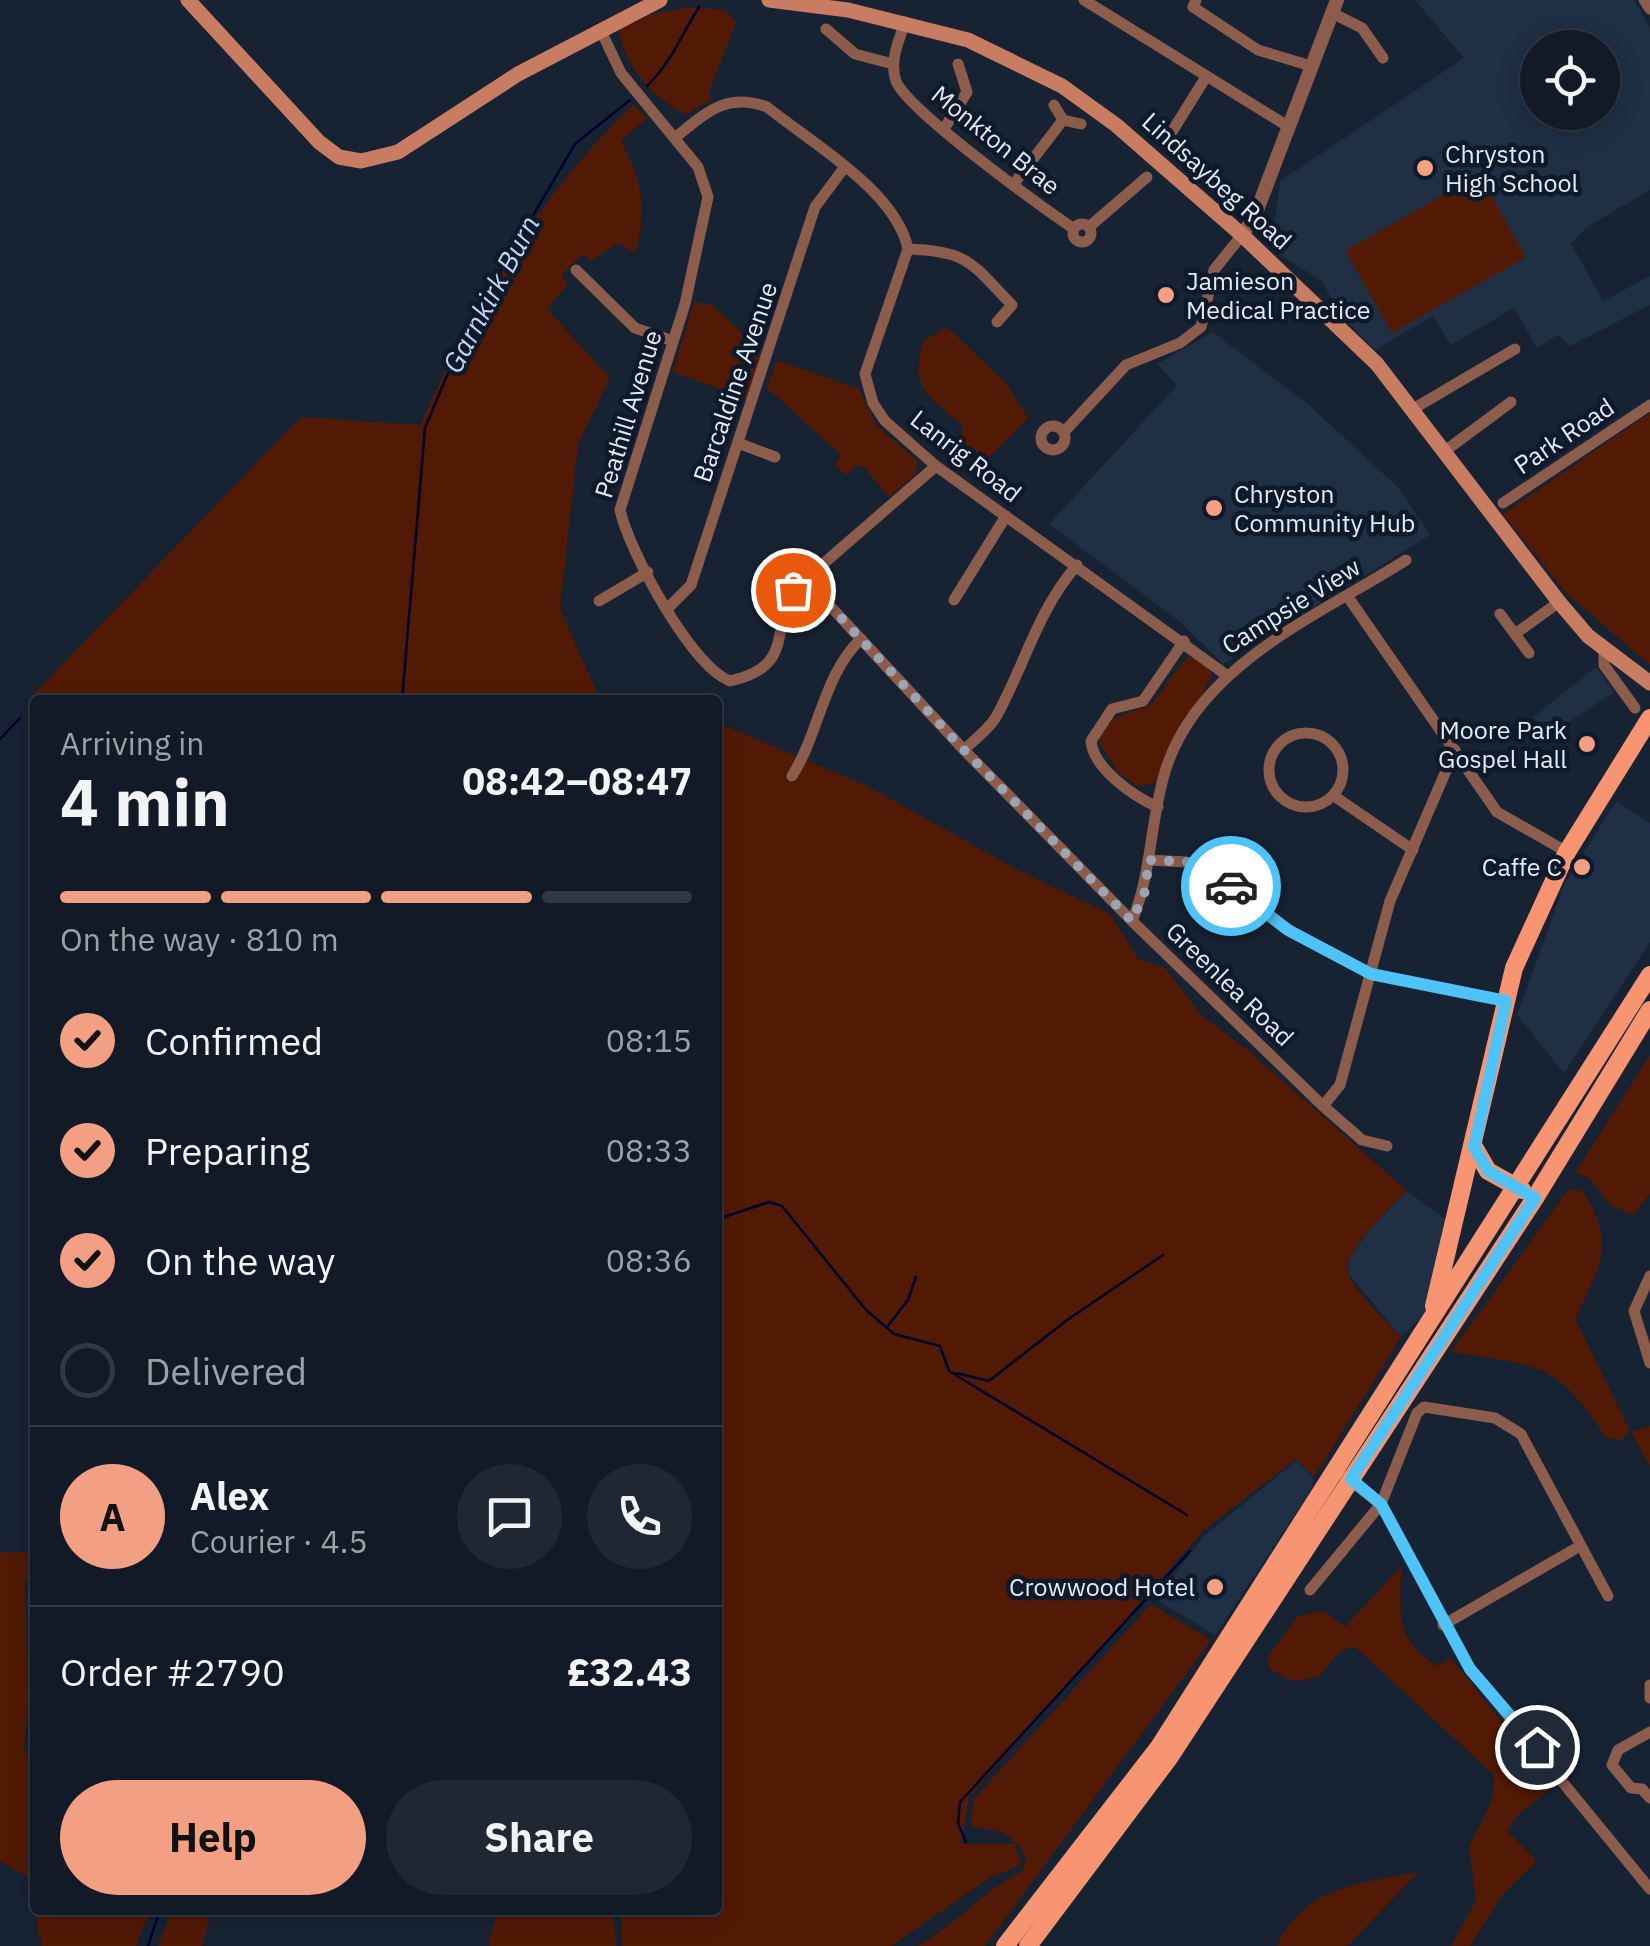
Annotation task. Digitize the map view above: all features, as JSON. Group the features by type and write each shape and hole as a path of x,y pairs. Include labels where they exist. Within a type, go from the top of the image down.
{"main road":[{"path":"188,0 319,142 339,157 361,161 398,152 518,74 660,0"},
{"name":"Lindsaybeg Road","path":"769,0 905,22 968,40 1062,86 1144,146 1377,364 1559,602 1604,649 1650,684"},
{"path":"1430,1326 1506,1001 1529,929 1641,710"},
{"path":"1028,1946 1169,1758 1344,1474 1514,1186 1650,975"},
{"path":"1005,1946 1159,1747 1535,1198 1650,1010"},
{"path":"1474,1147 1482,1166 1535,1198"}],"street":[{"path":"1084,0 1289,127"},
{"path":"1644,0 1650,9"},
{"path":"1190,2 1258,50 1311,66"},
{"path":"1064,432 1126,365 1180,343 1201,327 1214,270 1254,218 1335,6 1362,28 1382,58"},
{"path":"826,30 856,54 892,64 905,22"},
{"name":"Peathill Avenue","path":"600,29 621,73 698,166 708,197 673,341 620,510 648,572 700,660 716,675 730,681 768,666 780,644 786,605 804,578 936,466"},
{"name":"Monkton Brae","path":"892,64 903,92 1013,185 1074,229 1076,239 1084,241 1090,234 1089,227 1148,177"},
{"path":"944,128 965,100 966,82 958,64"},
{"path":"966,82 982,76"},
{"path":"1168,138 1178,110 1206,76"},
{"path":"677,136 716,105 747,100 766,107 887,203 904,229 908,250 948,251 965,258 1012,305 997,322"},
{"path":"1054,105 1063,120 1081,124"},
{"path":"1013,185 1063,120"},
{"name":"Barcaldine Avenue","path":"669,607 692,585 815,207 844,168"},
{"name":"Lanrig Road","path":"908,250 864,374 867,390 885,421 936,466 1184,640 1225,674"},
{"path":"576,270 635,328 673,341"},
{"path":"1413,409 1516,349"},
{"path":"1445,451 1510,402"},
{"name":"Park Road","path":"1503,503 1650,405"},
{"path":"738,443 775,457"},
{"path":"954,600 1006,516"},
{"name":"Campsie View","path":"1132,921 1146,889 1165,770 1199,702 1225,674 1406,560"},
{"path":"964,750 995,720 1029,637 1057,588 1076,565"},
{"path":"599,601 648,572"},
{"name":"Greenlea Road","path":"804,578 964,750 1132,921 1323,1106 1362,1140 1387,1146"},
{"path":"1348,597 1497,812 1567,852"},
{"path":"1515,634 1559,602"},
{"path":"1500,614 1529,652"},
{"path":"792,776 809,750 843,655 860,639"},
{"path":"1158,806 1142,800 1098,760 1090,741 1112,709 1143,701 1184,640"},
{"name":"Lindsaybeg Road","path":"1604,649 1604,665 1641,710"},
{"path":"1292,735 1324,737 1342,758 1344,774 1334,796 1311,808 1282,799 1268,774 1275,748 1292,735"},
{"path":"1323,1106 1340,1084 1390,900 1454,750"},
{"path":"1334,796 1413,850"},
{"path":"1148,860 1188,862 1223,880 1288,930 1371,974 1506,1001"},
{"path":"1650,1276 1634,1311 1650,1363"},
{"path":"1310,1590 1381,1504 1417,1413 1424,1407 1495,1418 1521,1434 1608,1596"},
{"path":"1344,1474 1381,1504 1470,1669 1650,1889"},
{"path":"1443,1625 1580,1546"},
{"path":"1650,1686 1650,1698"},
{"path":"1650,1732 1618,1750 1612,1764 1631,1788 1642,1789 1650,1798"}],"shaded area":[{"name":"Chryston High School","path":"1415,0 1634,0 1650,28 1650,190 1587,227 1571,243 1603,301 1650,276 1650,305 1570,346 1558,335 1537,348 1514,308 1451,345 1433,316 1375,350 1338,313 1323,282 1271,249 1280,181 1464,58"},
{"path":"692,7 725,10 736,22 709,91 711,99 686,115 662,100 642,80 627,57 619,30 653,14"},
{"path":"633,105 647,118 621,141 641,195 635,253 619,243 591,261 582,254 561,276 568,284 547,309 610,378 578,444 560,609 597,693 633,695 33,695 301,417 420,425 462,338 511,254 599,139"},
{"path":"1479,174 1526,257 1392,333 1345,251"},
{"path":"694,302 711,304 761,351 747,399 673,372"},
{"path":"947,327 1006,383 1028,418 981,466 954,456 963,426 932,399 920,381 919,357 924,341"},
{"path":"1213,332 1309,405 1399,488 1430,535 1223,664 1179,621 1049,524 1177,385 1157,364"},
{"path":"777,360 859,389 876,425 918,462 915,475 889,497 864,467 855,466 846,475 835,465 841,455 767,388"},
{"path":"1650,413 1650,665 1566,593 1503,514"},
{"path":"1188,656 1205,664 1212,675 1157,782 1138,787 1117,771 1098,739 1114,718 1151,705"},
{"path":"1596,667 1614,692 1547,737 1533,717"},
{"path":"722,725 867,786 1016,869 1110,914 1138,959 1165,968 1202,1016 1249,1051 1407,1191 1359,1242 1348,1265 1359,1291 1401,1337 1314,1477 1296,1459 1204,1530 969,1797 961,1844 1015,1844 1021,1865 991,1877 891,1946 622,1946 621,1915 722,1915"},
{"path":"1616,801 1650,823 1650,942 1564,1073 1517,1015 1565,883"},
{"path":"1650,1055 1650,1193 1634,1215 1611,1206 1589,1178 1575,1173"},
{"path":"1568,1190 1583,1191 1599,1226 1601,1255 1575,1319 1630,1431 1620,1441 1605,1437 1573,1393 1542,1371 1451,1352"},
{"path":"1407,1191 1446,1220 1426,1313 1401,1337 1349,1274 1349,1260 1368,1231"},
{"path":"1650,1426 1650,1466 1631,1432"},
{"path":"1297,1460 1314,1480 1308,1495 1215,1635 1155,1599 1204,1536"},
{"path":"0,1552 30,1553 30,1579 25,1580 28,1703 24,1751 30,1756 30,1890 27,1876 0,1861"},
{"path":"1401,1567 1400,1611 1412,1644 1436,1666 1451,1658 1553,1787 1518,1815 1507,1831 1537,1861 1503,1894 1470,1946 1451,1946 1476,1901 1469,1847 1492,1800 1494,1775 1354,1646 1338,1653 1320,1676 1294,1682 1270,1669 1267,1658 1298,1616 1324,1611 1345,1627"},
{"path":"1151,1604 1211,1640 985,1946 917,1946 1023,1871 1026,1857 1009,1837 971,1827 973,1800"},
{"path":"1419,1872 1347,1946 1277,1946 1301,1911 1318,1900 1356,1885"},
{"path":"35,1915 148,1915 136,1946 42,1946"},
{"path":"170,1915 211,1915 202,1946 158,1946"},
{"path":"496,1915 613,1915 616,1946 489,1946"}],"waterway":[{"name":"Garnkirk Burn","path":"647,86 670,58 699,7"},
{"name":"Garnkirk Burn","path":"402,695 425,428 467,328 575,144 630,100"},
{"path":"0,739 20,718"},
{"path":"722,1218 769,1202 782,1206 866,1310 894,1334 940,1346 949,1371 1187,1515"},
{"path":"956,1373 989,1381 1067,1320 1163,1255"},
{"path":"887,1327 908,1300 916,1277"},
{"path":"966,1842 958,1823 960,1802 1190,1551"},
{"name":"Garnkirk Burn","path":"148,1946 158,1915"}],"way so far":[{"path":"793,590 804,578 964,750 1132,921 1146,889 1148,860 1188,862 1231,886"}],"place":[{"name":"Chryston High School","path":"1425,168"},
{"name":"Jamieson Medical Practice","path":"1166,295"},
{"name":"Chryston Community Hub","path":"1214,508"},
{"name":"Moore Park Gospel Hall","path":"1587,744"},
{"name":"Caffe C","path":"1582,867"},
{"name":"Crowwood Hotel","path":"1215,1587"}],"route":[{"path":"1231,886 1288,930 1371,974 1506,1001 1474,1147 1482,1166 1535,1198 1351,1479 1381,1504 1470,1669 1537,1747"}]}
